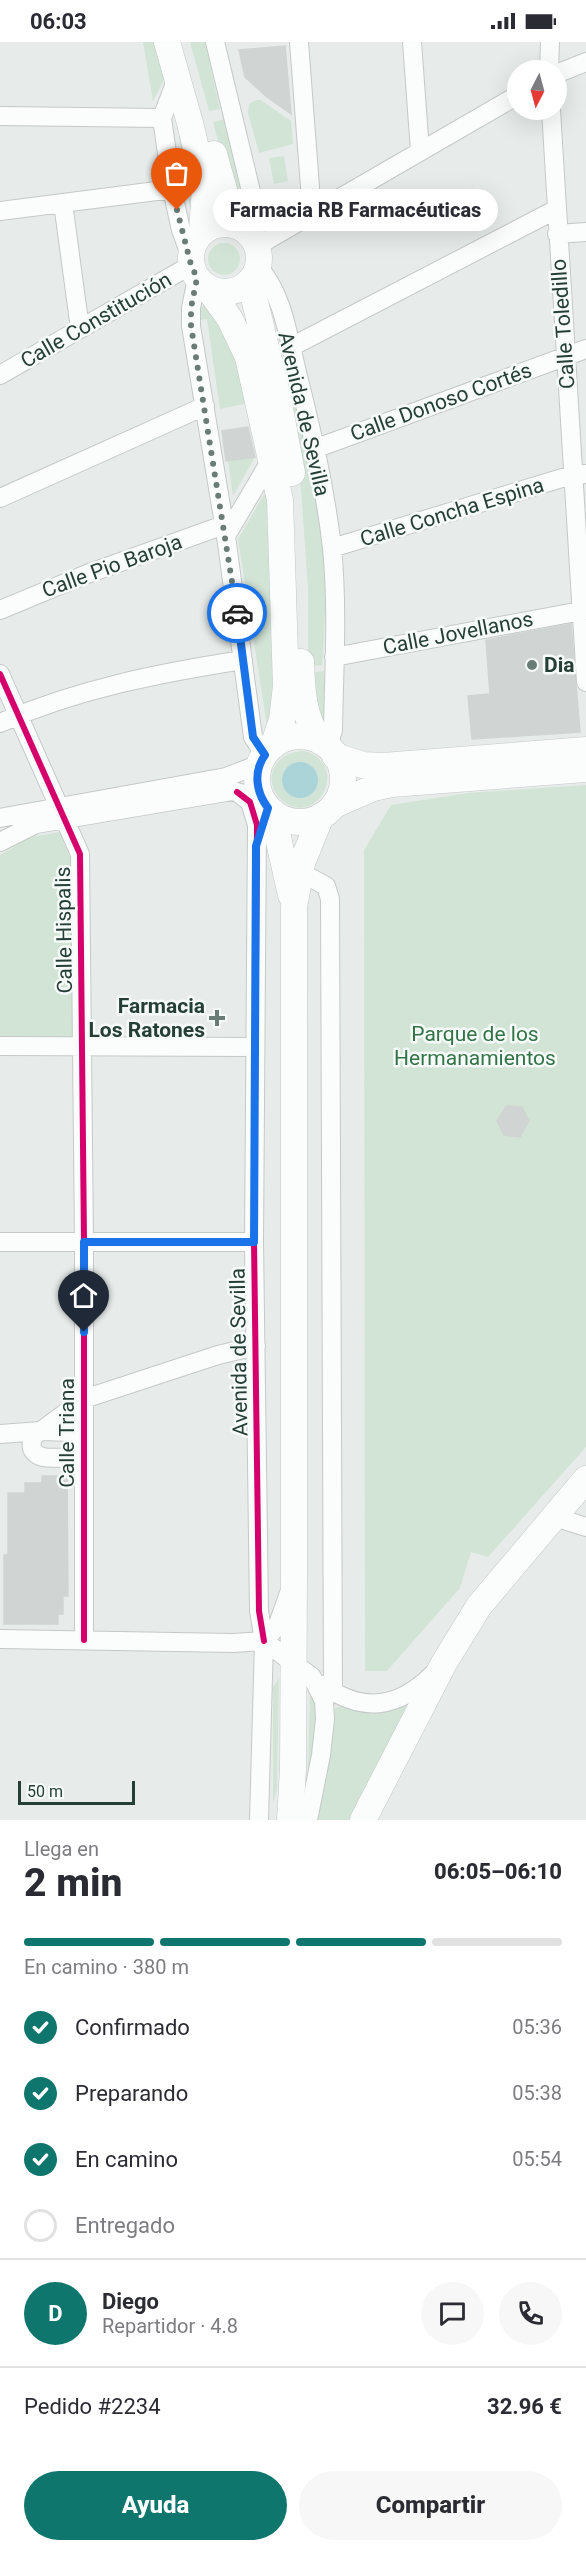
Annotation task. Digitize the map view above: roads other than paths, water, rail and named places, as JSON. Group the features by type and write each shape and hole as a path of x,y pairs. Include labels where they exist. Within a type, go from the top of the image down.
{"main road":[{"path":"166,42 205,186 202,233"},
{"name":"Avenida de Sevilla","path":"183,42 226,197 251,253 295,491 302,689 308,718 328,748"},
{"path":"219,225 251,253 233,291 219,292 196,272 194,244 202,233 219,225"},
{"name":"Avenida de Sevilla","path":"196,272 230,320 245,346 272,458 282,523 286,668 284,708 259,755"},
{"path":"294,907 268,808 257,782 259,755 293,737 304,737 363,765 383,766 586,750"},
{"path":"297,1819 293,1758 302,1671 294,1578 294,907 300,872 328,811 340,793 343,780 341,767 328,748"},
{"path":"268,808 283,818 296,822 309,821 373,788 392,784 586,769"},
{"path":"363,1820 444,1663 487,1595 586,1479"}],"street":[{"name":"Avenida de Sevilla","path":"215,42 255,208 251,253 272,284 291,346 317,448 332,548 333,730 328,748"},
{"path":"299,42 312,213"},
{"path":"412,42 420,151"},
{"path":"549,60 550,42"},
{"path":"567,71 584,66"},
{"name":"Avenida de Sevilla","path":"177,78 162,118 172,189 181,230 196,272"},
{"path":"251,253 262,243 312,213 507,101"},
{"path":"0,116 162,118"},
{"name":"Calle Toledillo","path":"551,120 565,356 579,474 586,682"},
{"path":"0,211 172,189"},
{"path":"63,203 80,329"},
{"path":"291,346 555,210"},
{"path":"557,234 586,232"},
{"path":"0,842 27,827 61,813 226,777 259,755 190,316 196,272"},
{"name":"Calle Constitución","path":"0,375 80,329 196,272"},
{"name":"Calle Donoso Cortés","path":"317,448 586,349"},
{"path":"0,498 205,406"},
{"path":"225,530 272,458"},
{"name":"Calle Concha Espina","path":"332,548 579,474"},
{"name":"Calle Pio Baroja","path":"0,610 87,574 225,530"},
{"name":"Calle Jovellanos","path":"334,657 584,610"},
{"path":"0,723 46,703 120,682 243,660"},
{"name":"Calle Hispalis","path":"0,674 80,854 82,1045"},
{"path":"237,792 250,802 254,809 256,846"},
{"path":"0,818 237,792 268,808 256,846"},
{"name":"Avenida de Sevilla","path":"256,846 254,1242 259,1611 264,1641 259,1816"},
{"path":"300,872 326,886 330,899 333,1692"},
{"name":"Calle Triana","path":"82,1045 84,1640"},
{"path":"0,1046 255,1047"},
{"path":"0,1242 254,1242"},
{"path":"0,1434 41,1431 73,1432 83,1446 75,1457 41,1457 33,1450 31,1442 33,1436 41,1431 84,1399 256,1346"},
{"path":"554,1517 586,1527"},
{"path":"264,1641 277,1627 294,1578"},
{"path":"0,1639 233,1643 264,1641 333,1692 358,1703 372,1704 394,1700 422,1685 444,1663"},
{"path":"259,1816 297,1819"}],"water":[{"path":"300,762 313,767 318,780 313,793 300,798 287,793 282,780 287,767"}],"place":[{"name":"Farmacia RB Farmacéuticas","path":"177,210"},
{"name":"Dia","path":"532,665"},
{"name":"Farmacia Los Ratones","path":"217,1018"}],"park label":[{"name":"Parque de los Hermanamientos","path":"475,1046"}]}
